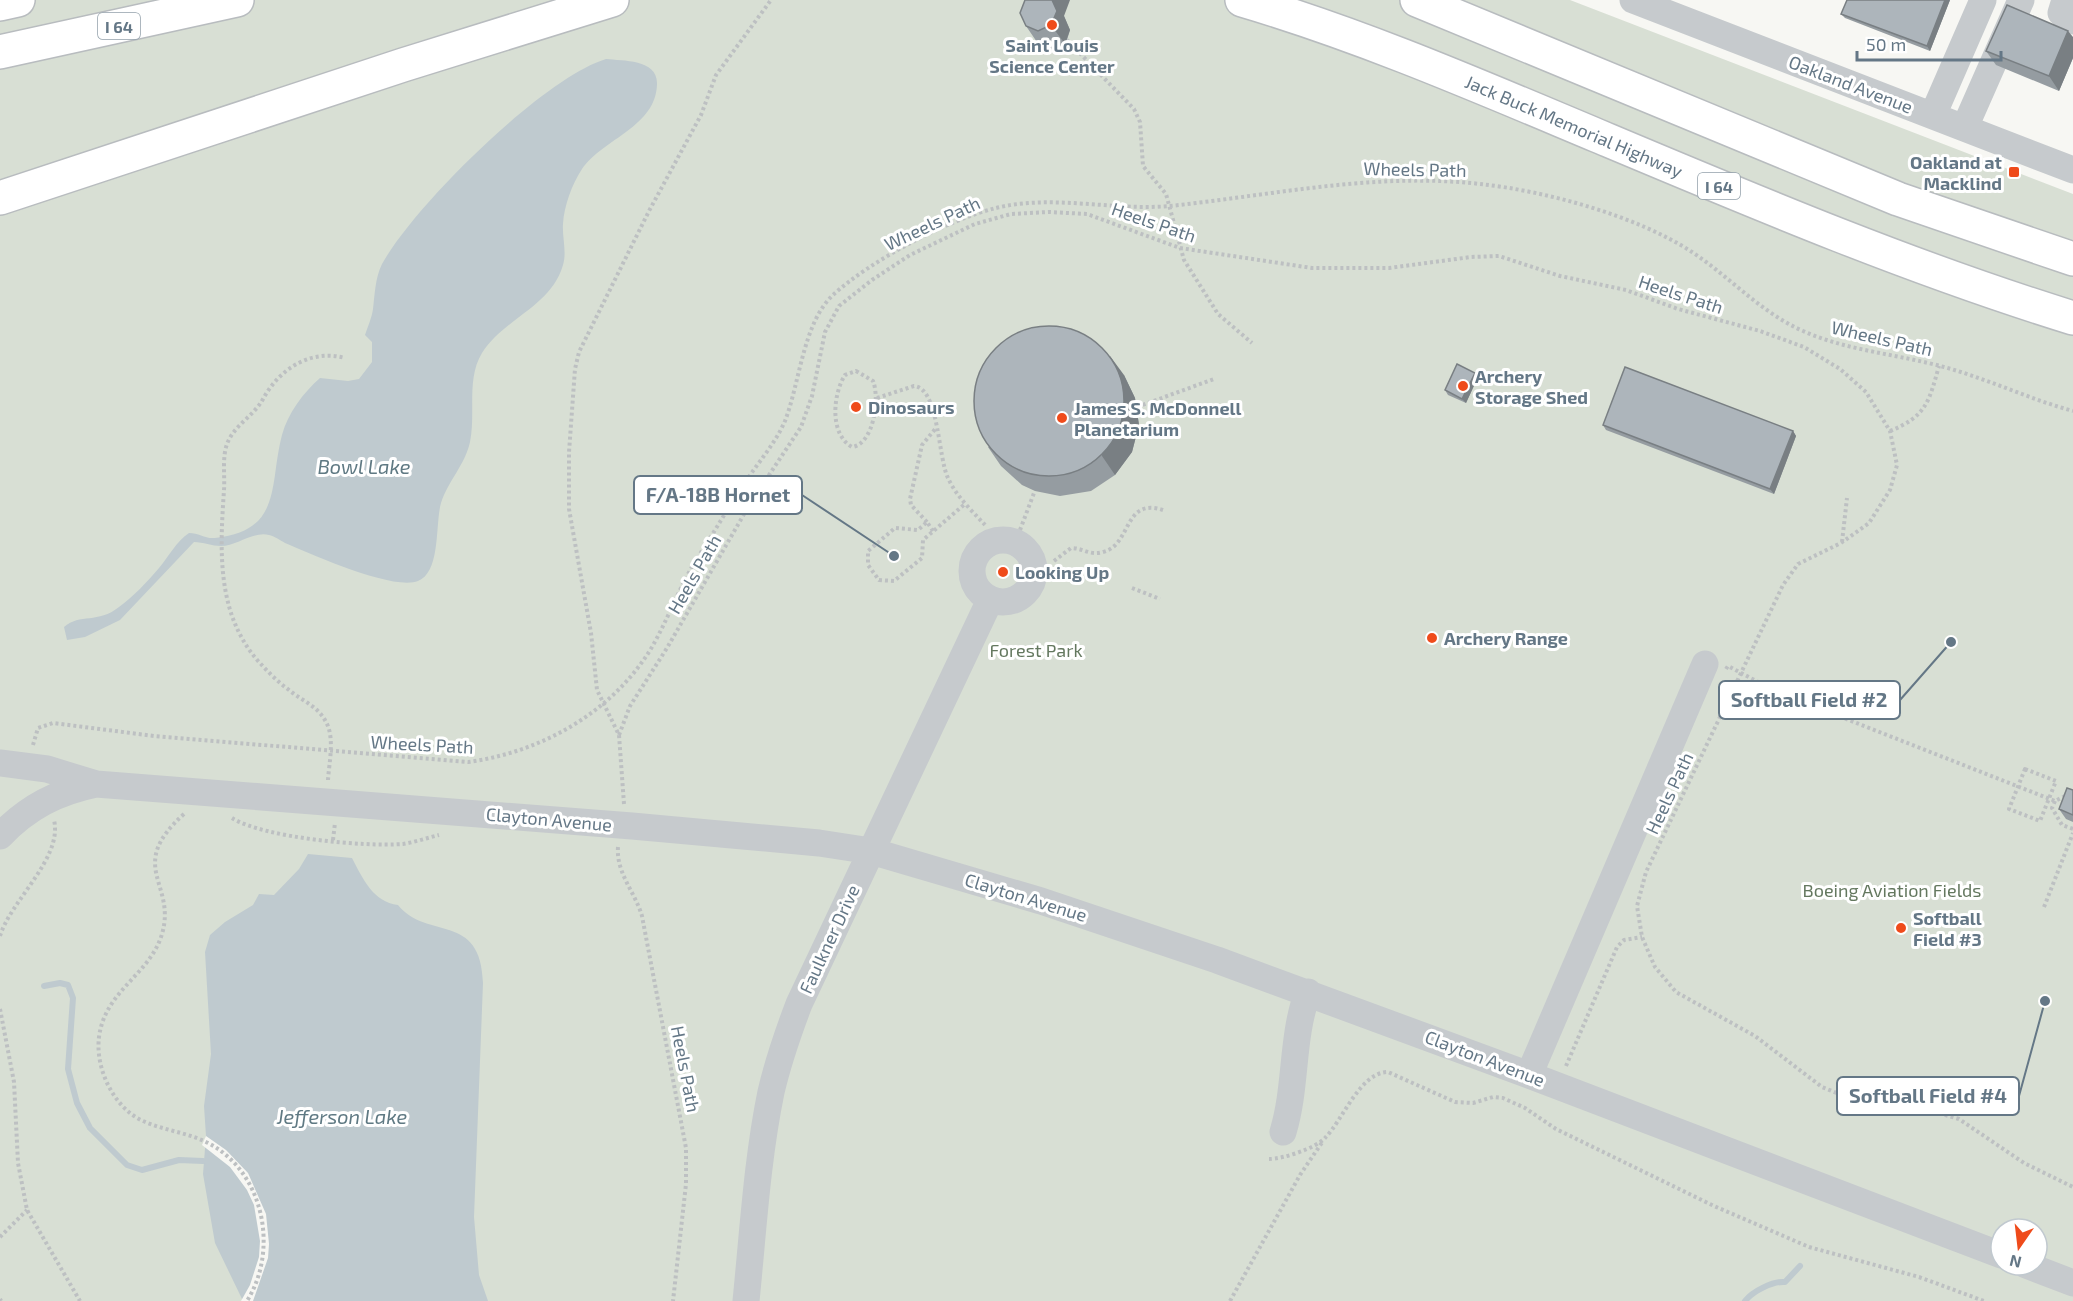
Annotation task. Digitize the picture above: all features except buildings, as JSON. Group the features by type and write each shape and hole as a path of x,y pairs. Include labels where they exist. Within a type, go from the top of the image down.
{"highway":[{"path":"0,4 18,0"},
{"name":"I 64","path":"0,52 237,0"},
{"path":"8,192 612,0"},
{"name":"Jack Buck Memorial Highway","path":"1242,0 1301,18 1430,66 1884,254 2073,318"},
{"path":"1418,0 1898,199 2073,259"}],"street":[{"path":"1933,115 1983,0"},
{"path":"1965,128 2020,0"},
{"path":"2065,0 2061,13 2073,21"},
{"name":"Oakland Avenue","path":"1636,1 1965,128 2072,166"},
{"name":"Faulkner Drive","path":"746,1301 761,1152 771,1092 784,1044 799,1004 990,600"},
{"path":"1529,1075 1705,664"},
{"name":"Clayton Avenue","path":"0,763 47,769 96,784 632,826 819,843 871,851 1102,921 1308,992 1989,1250"},
{"path":"0,836 33,806 57,794 96,784"},
{"path":"1282,1132 1292,1101 1299,1018 1308,992"},
{"path":"2049,1274 2073,1283"}],"path":[{"path":"624,795 619,735 597,690 591,633 569,509 569,452 577,361 649,211 704,110 716,75 771,0"},
{"path":"1067,40 1134,109 1140,122 1143,166 1166,194 1180,248 1188,267 1218,314 1252,343"},
{"name":"Wheels Path","path":"33,743 38,728 53,723 154,736 442,761 492,759 556,736 602,704 642,662 695,562 781,430 820,310 834,294 907,247 959,221 996,208 1040,203 1170,206 1384,179 1455,182 1505,188 1575,204 1667,238 1698,256 1758,304 1800,330 1845,346 1939,366 2073,411"},
{"name":"Heels Path","path":"619,735 630,706 667,648 762,483 801,427 812,396 825,332 834,313 845,299 891,267 975,224 1011,214 1049,212 1087,214 1180,248 1312,268 1389,268 1485,256 1513,259 1560,276 1626,290 1678,309 1776,336 1804,347 1855,381 1875,406 1890,431 1898,465 1890,490 1869,523 1841,543 1805,558 1792,569 1740,672 1644,878 1637,906 1642,937 1655,968 1676,992 1755,1036 1822,1087 1854,1100 1924,1109 1959,1119 2033,1168 2073,1187"},
{"path":"328,782 330,752 327,724 320,713 273,677 241,637 224,590 223,523 226,452 236,429 253,414 275,381 300,362 319,354 345,358"},
{"path":"1890,431 1914,419 1925,409 1939,366"},
{"path":"856,371 863,373 873,381 877,398 875,414 864,439 856,447 847,444 838,431 836,401 845,375 856,371"},
{"path":"1137,407 1214,380"},
{"path":"877,398 919,387 931,400 948,481 987,526"},
{"path":"933,531 911,505 910,499 921,445 936,428"},
{"path":"1020,530 1034,493"},
{"path":"1841,543 1847,498"},
{"path":"927,522 918,530 895,528 868,550 868,565 879,580 894,581 922,558 923,540 966,503"},
{"path":"1054,561 1071,548 1089,554 1110,550 1121,539 1131,517 1137,512 1152,507 1163,510"},
{"path":"1132,588 1160,599"},
{"path":"1740,672 1775,690 2055,801"},
{"path":"2025,769 2056,782 2040,821 2009,809 2018,786 2025,769"},
{"path":"2044,907 2073,831 2062,825 2052,808 2055,801 2073,792"},
{"path":"187,811 170,826 156,852 154,868 165,920 161,936 154,951 113,998 99,1038 104,1077 114,1095 126,1109 141,1120 204,1141 226,1156 244,1176 258,1202 262,1218 264,1249 262,1265 247,1301"},
{"path":"224,813 242,824 271,833 333,840 403,844 443,834"},
{"path":"0,936 13,906 44,865 50,851 55,824"},
{"path":"333,840 334,825"},
{"name":"Heels Path","path":"618,849 619,867 635,896 642,916 686,1148 686,1184 674,1301"},
{"path":"1563,1076 1617,947 1624,940 1642,937"},
{"path":"0,1009 14,1082 18,1162 27,1210 80,1301"},
{"path":"1230,1301 1282,1212 1300,1175 1364,1084 1382,1072 1396,1074 1455,1102 1503,1098 1525,1108 1556,1129 1714,1206 1809,1247 1919,1277 1984,1301"},
{"path":"1269,1159 1287,1157 1324,1140"},
{"path":"0,1237 27,1210"}],"green space":[{"name":"Forest Park","path":"0,0 1570,0 2073,194 2073,1301 0,1301"}],"water":[{"name":"Bowl Lake","path":"606,59 630,61 652,70 657,84 654,99 639,122 591,158 582,169 572,188 565,210 564,260 557,279 538,302 491,341 477,363 473,385 470,442 441,503 434,558 425,576 418,581 406,583 390,581 352,570 263,534 221,546 194,542 120,620 85,637 67,640 64,627 76,620 104,615 119,607 145,584 176,545 189,533 211,538 237,534 252,526 263,515 273,487 282,435 297,404 320,378 348,381 359,379 372,362 372,342 365,335 382,264 398,239 450,179 516,117 549,91 580,71"},
{"name":"Jefferson Lake","path":"308,854 352,858 375,894 389,903 398,905 410,916 463,936 473,945 480,960 483,983 474,1217 479,1275 488,1301 243,1301 215,1243 203,1174 206,1136 204,1106 211,1054 205,952 210,935 225,922 253,905 259,894 274,895 299,869"}],"pier":[{"path":"206,1136 226,1150 248,1173 266,1214 268,1258 253,1301 241,1301 250,1285 259,1257 260,1241 254,1205 247,1190 230,1167 202,1145"}],"waterway":[{"path":"44,986 60,983 68,985 73,998 68,1069 77,1103 90,1128 127,1165 142,1170 179,1160 203,1161"},
{"path":"1745,1301 1763,1287 1785,1282 1800,1266"}],"place":[{"name":"Saint Louis Science Center","path":"1052,25"},
{"name":"Oakland at Macklind","path":"2014,172"},
{"name":"Archery Storage Shed","path":"1463,386"},
{"name":"Dinosaurs","path":"856,407"},
{"name":"James S. McDonnell Planetarium","path":"1062,418"},
{"name":"F/A-18B Hornet","path":"894,556"},
{"name":"Looking Up","path":"1003,572"},
{"name":"Archery Range","path":"1432,638"},
{"name":"Softball Field #2","path":"1951,642"},
{"name":"Softball Field #3","path":"1901,928"},
{"name":"Softball Field #4","path":"2045,1001"}],"park label":[{"name":"Boeing Aviation Fields","path":"1892,890"}]}
